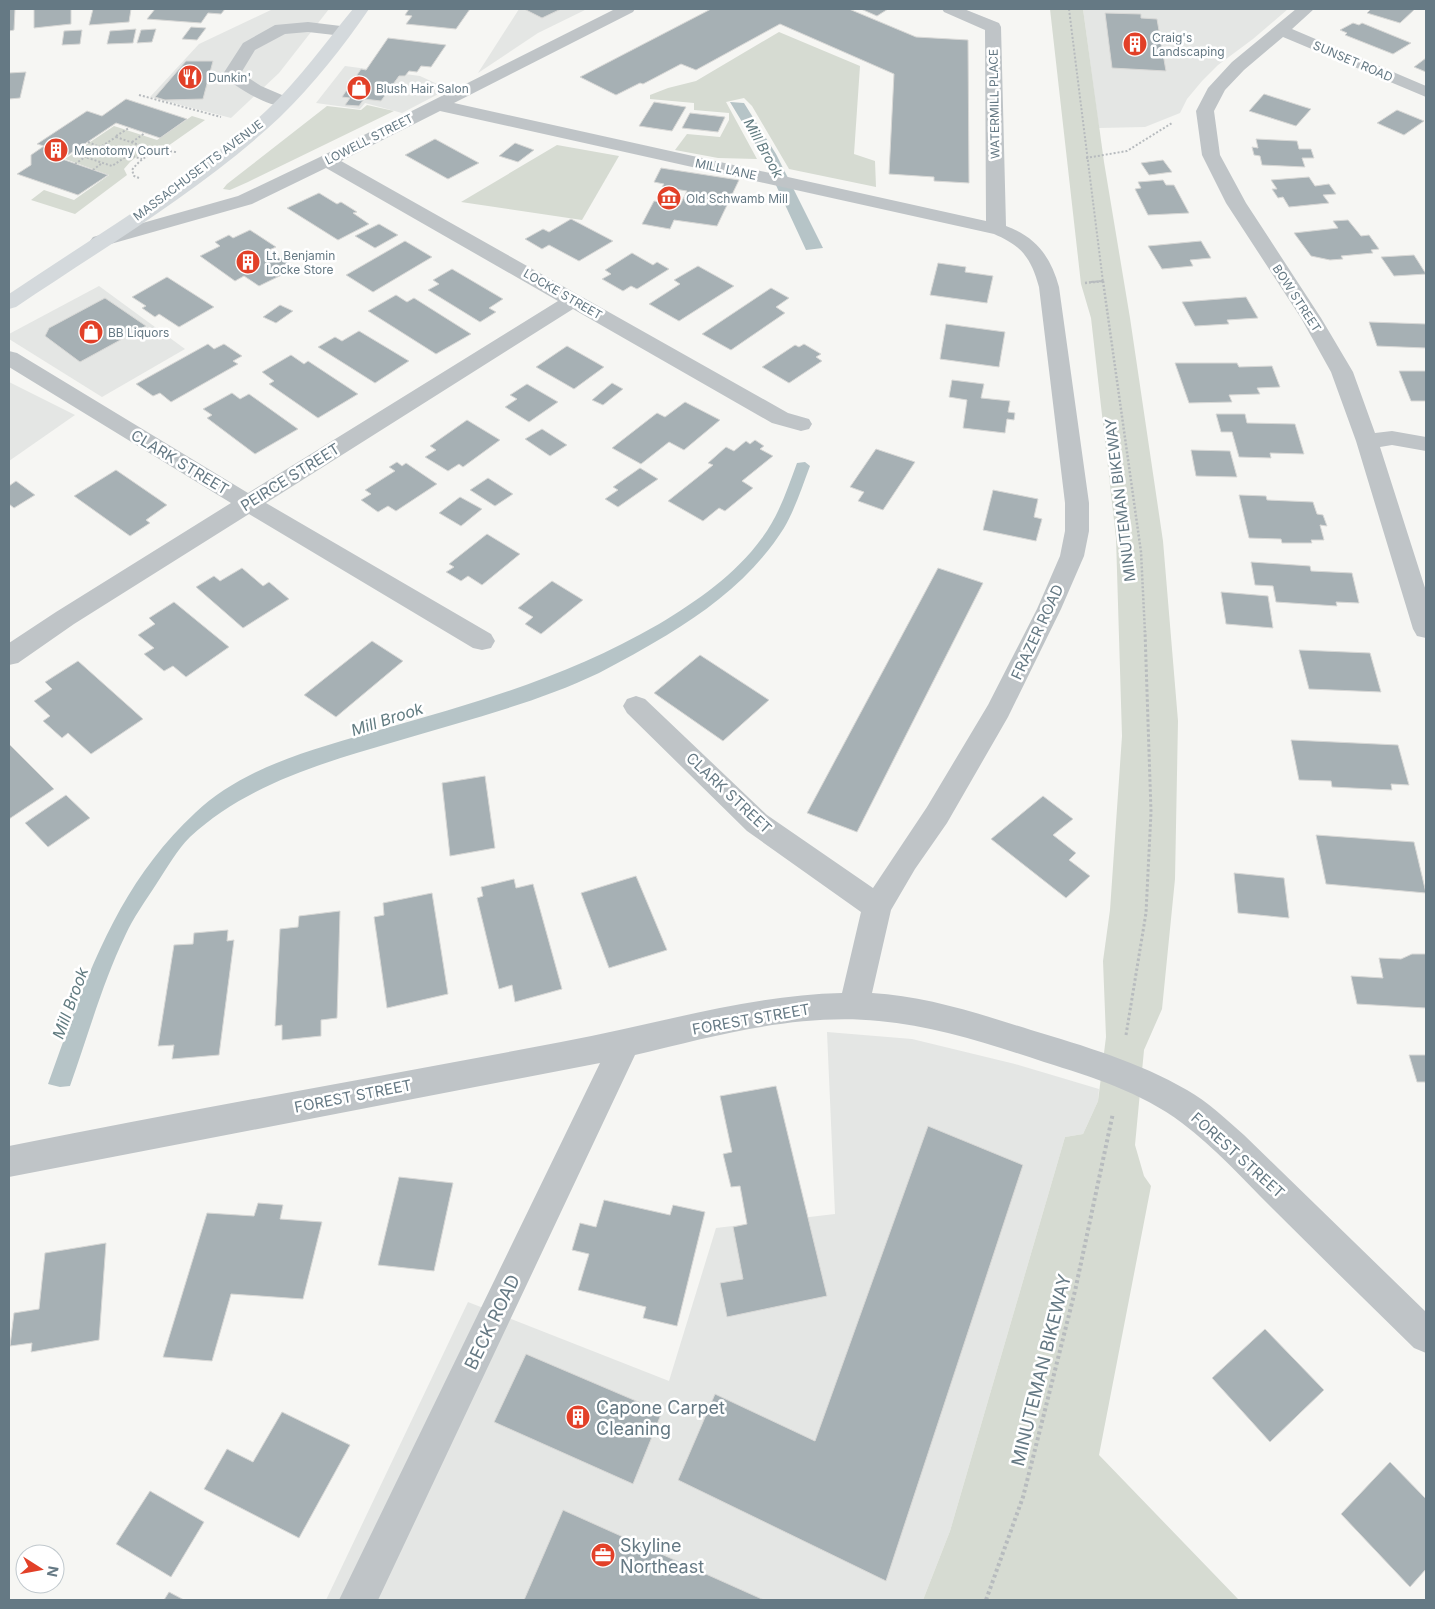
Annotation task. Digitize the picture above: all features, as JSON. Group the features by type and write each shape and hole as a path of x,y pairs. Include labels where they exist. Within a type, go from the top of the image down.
{"main road":[{"name":"MASSACHUSETTS AVENUE","path":"9,303 166,196 260,125 305,80 361,9"}],"street":[{"name":"LOWELL STREET","path":"100,241 245,200 327,161 627,9"},
{"name":"WATERMILL PLACE","path":"950,9 993,27 1005,232"},
{"path":"1206,111 1212,96 1222,81 1306,9"},
{"path":"283,102 255,90 232,74 249,47 281,29 308,27 343,32"},
{"name":"SUNSET ROAD","path":"1280,30 1426,92"},
{"name":"MILL LANE","path":"437,105 820,189 1005,232"},
{"name":"BOW STREET","path":"1206,111 1211,156 1223,180 1342,372 1367,441 1426,629"},
{"name":"LOCKE STREET","path":"327,161 780,418 801,424"},
{"name":"FRAZER ROAD","path":"854,1006 877,907 905,861 937,815 999,710 1050,609 1072,556 1077,531 1077,503 1046,270 1028,246 1005,232"},
{"name":"PEIRCE STREET","path":"9,656 248,503 574,300"},
{"name":"CLARK STREET","path":"9,358 482,642"},
{"path":"1367,441 1392,438 1426,444"},
{"name":"CLARK STREET","path":"636,706 757,823 877,907"},
{"name":"FOREST STREET","path":"9,1161 625,1044 758,1014 810,1007 854,1006 918,1012 986,1030 1090,1062 1144,1084 1182,1105 1231,1145 1426,1336"},
{"name":"BECK ROAD","path":"358,1600 625,1044"}],"path":[{"name":"MINUTEMAN BIKEWAY","path":"1069,9 1086,158 1140,552 1150,740 1151,812 1146,913 1129,1019"},
{"path":"139,95 215,115"},
{"path":"1086,158 1125,152 1138,146 1166,126 1206,111"},
{"path":"75,164 129,128"},
{"path":"132,142 145,133"},
{"path":"85,157 112,166 142,146 116,137"},
{"path":"88,142 100,147"},
{"path":"139,178 134,176 132,170 142,159 158,151 176,152"},
{"path":"129,155 142,159"},
{"path":"93,170 103,163"},
{"name":"MINUTEMAN BIKEWAY","path":"986,1600 1023,1497 1075,1291 1108,1142"}],"shaded area":[{"path":"273,9 329,9 279,73 231,118 150,97 199,44"},
{"path":"519,9 587,9 538,33 478,73"},
{"path":"1050,9 1083,9 1104,162 1130,318 1163,541 1178,721 1175,879 1162,1009 1144,1050 1135,1145 1144,1176 1151,1186 1099,1455 1239,1600 923,1600 950,1531 1065,1137 1083,1134 1098,1101 1106,1037 1103,961 1110,910 1122,736 1116,538 1091,318 1081,284"},
{"path":"1083,9 1288,9 1253,39 1218,65 1187,99 1180,113 1145,127 1099,128"},
{"path":"779,32 860,66 854,154 875,161 876,187 789,169 752,106 744,98 726,102 757,159 718,158 675,150 687,134 720,137 729,120 729,113 694,110 694,103 650,99 650,95 696,81"},
{"path":"345,66 420,76 448,89 402,113 365,103 360,109 316,103"},
{"path":"367,105 394,111 248,182 230,190 223,189 327,106 361,110"},
{"path":"192,116 205,120 168,146 140,154 124,169 127,175 75,214 31,200 44,190 74,200 109,175 65,159 114,126 157,140"},
{"path":"557,145 619,156 582,220 461,202"},
{"path":"99,286 185,349 102,397 9,339 9,334"},
{"path":"9,382 75,415 9,461"},
{"path":"827,1032 912,1039 1015,1064 1099,1089 1098,1101 1083,1134 1065,1137 950,1531 923,1600 326,1600 468,1302 669,1381 716,1228 835,1214"}],"water":[{"name":"Mill Brook","path":"730,102 744,103 776,154 823,248 806,250 762,155"},
{"path":"805,462 810,466 798,498 792,513 773,545 746,575 717,601 667,635 599,673 549,694 340,758 286,778 235,803 190,837 172,859 128,929 102,991 70,1086 60,1087 48,1084 89,974 123,905 143,872 167,842 195,813 215,796 260,770 308,751 455,708 559,673 626,642 659,624 715,586 740,564 762,538 773,520 797,463"}],"building":[{"path":"9,9 15,9 14,30 9,31"},
{"path":"34,9 71,9 71,24 34,28"},
{"path":"93,9 131,9 129,22 89,25"},
{"path":"155,9 225,9 221,14 208,13 201,23 147,19"},
{"path":"409,9 470,9 456,29 406,24 412,16 405,15"},
{"path":"524,9 561,9 542,18"},
{"path":"711,9 849,9 916,37 968,40 969,183 934,181 934,177 889,174 894,74 780,24 696,70 681,64 643,84 640,83 616,95 580,77"},
{"path":"861,9 888,9 877,16"},
{"path":"1371,9 1415,9 1400,23 1367,13"},
{"name":"Craig's Landscaping","path":"1105,13 1141,14 1141,18 1157,19 1166,71 1112,68"},
{"path":"1353,23 1359,25 1362,23 1411,43 1393,54 1345,35 1347,33 1340,30"},
{"path":"191,27 206,28 197,40 182,39"},
{"path":"136,29 133,43 107,44 110,31"},
{"path":"156,29 152,42 137,43 141,30"},
{"path":"82,30 80,44 62,45 64,31"},
{"path":"388,38 446,45 431,67 421,66 417,72 409,71 405,76 399,76 381,101 364,99 359,106 345,105 350,98 342,97 361,69 366,70"},
{"path":"1426,58 1426,72 1414,67"},
{"name":"Dunkin'","path":"186,61 213,61 203,99 165,100 155,97"},
{"path":"26,72 20,98 9,99 9,73"},
{"path":"1264,94 1311,109 1296,126 1249,111"},
{"name":"Menotomy Court","path":"126,99 187,119 160,138 116,123 62,159 108,175 78,195 17,174 31,165 31,155 44,146 37,144 87,111 102,116"},
{"path":"654,102 686,107 672,131 639,126"},
{"path":"1397,110 1424,121 1404,135 1377,123"},
{"path":"690,113 725,117 718,132 682,128"},
{"path":"435,139 479,163 448,179 405,155"},
{"path":"1256,139 1297,141 1299,149 1311,149 1314,158 1302,158 1305,167 1262,165 1260,156 1254,155 1252,147 1258,148"},
{"path":"515,143 534,150 518,162 499,156"},
{"path":"1163,160 1172,172 1149,175 1141,163"},
{"name":"Old Schwamb Mill","path":"661,168 739,180 717,226 674,220 670,229 642,224 654,201 680,205 687,191 662,187 664,184 654,182"},
{"path":"1309,177 1315,186 1329,184 1336,194 1323,195 1329,203 1289,207 1283,197 1278,198 1272,189 1277,189 1271,180"},
{"path":"1163,180 1166,185 1174,185 1189,213 1148,215 1135,189 1141,188 1138,182"},
{"path":"319,193 337,204 341,202 357,212 353,213 369,224 338,240 287,208"},
{"path":"571,219 613,241 579,261 549,245 542,249 525,239 543,229 549,232"},
{"path":"1348,220 1361,236 1369,235 1379,249 1371,250 1373,253 1341,256 1343,259 1330,260 1311,256 1294,233 1338,228 1333,221"},
{"path":"379,224 398,235 375,248 355,236"},
{"name":"Lt. Benjamin Locke Store","path":"250,230 276,247 269,250 296,268 259,286 244,276 235,281 200,256 220,246 215,242 229,235 233,238"},
{"path":"405,241 432,257 373,292 346,275"},
{"path":"1201,241 1211,258 1190,260 1193,266 1162,269 1148,246"},
{"path":"632,253 653,265 657,262 669,269 637,289 631,286 623,291 602,279 611,274 605,270"},
{"path":"1414,255 1426,274 1394,276 1381,257"},
{"path":"938,263 966,267 965,272 993,276 987,303 930,295"},
{"path":"698,266 734,286 679,321 649,304 680,284 674,280"},
{"path":"452,269 503,299 489,308 496,312 480,322 428,290 439,284 433,280"},
{"path":"167,277 214,307 179,327 159,314 155,317 142,308 146,306 132,297"},
{"path":"771,288 789,298 776,307 785,313 731,350 702,334"},
{"path":"396,295 407,302 414,298 471,334 436,354 368,311"},
{"path":"1246,297 1258,318 1227,320 1229,324 1195,326 1182,302"},
{"name":"BB Liquors","path":"105,298 146,326 80,362 45,336 49,328"},
{"path":"280,305 293,311 276,323 263,317"},
{"path":"1369,322 1426,324 1426,348 1377,346"},
{"path":"946,324 1005,332 999,367 940,359"},
{"path":"359,331 409,361 375,383 318,347 335,337 342,341"},
{"path":"208,344 214,349 224,344 242,356 233,361 238,364 171,402 160,393 153,396 136,384"},
{"path":"804,344 821,354 816,357 822,361 789,383 762,367 795,345 799,347"},
{"path":"567,346 604,367 574,389 536,367"},
{"path":"291,355 304,364 308,361 358,394 318,418 269,384 274,381 262,372"},
{"path":"1175,363 1237,363 1239,367 1272,366 1280,387 1257,388 1260,394 1229,395 1232,402 1189,403"},
{"path":"1399,371 1426,371 1426,401 1411,401"},
{"path":"952,380 984,384 981,398 1010,401 1008,412 1015,413 1014,420 1007,419 1005,433 963,428 967,400 949,397"},
{"path":"612,383 623,389 603,405 592,400"},
{"path":"527,384 558,402 529,422 505,407 517,399 510,395"},
{"path":"232,393 240,399 249,394 298,429 255,454 207,418 212,415 203,409"},
{"path":"685,402 720,420 684,450 669,442 641,464 612,448 657,413 665,417"},
{"path":"1216,414 1245,414 1247,423 1295,424 1304,454 1270,453 1271,458 1239,457 1232,432 1221,432"},
{"path":"467,420 500,440 463,467 459,464 448,471 425,457 436,450 430,446"},
{"path":"542,429 567,445 550,456 525,439"},
{"path":"755,440 764,446 760,449 773,456 742,481 753,488 725,511 719,508 703,521 668,501 713,465 708,463 726,447 734,451 746,441 750,444"},
{"path":"876,449 915,462 883,510 858,501 864,492 850,487"},
{"path":"1191,450 1230,451 1237,477 1196,476"},
{"path":"397,462 402,466 406,463 437,484 396,511 388,506 378,512 361,500 371,494 365,490 395,471 389,467"},
{"path":"640,468 658,479 618,507 605,499 618,490 613,487"},
{"path":"116,470 167,505 146,520 150,523 130,536 74,496"},
{"path":"488,478 513,494 495,506 470,490"},
{"path":"16,481 35,495 14,508 9,504 9,486"},
{"path":"993,490 1038,499 1034,517 1042,519 1036,541 983,530"},
{"path":"1239,495 1266,496 1267,500 1313,502 1317,514 1323,515 1327,526 1320,525 1324,540 1311,540 1312,543 1282,543 1281,539 1249,538"},
{"path":"460,497 482,509 461,526 439,513"},
{"path":"487,534 520,554 482,585 468,576 461,581 446,572 454,567 449,564"},
{"path":"1251,562 1310,566 1311,571 1352,573 1359,603 1336,602 1337,606 1276,602 1273,586 1255,585"},
{"path":"242,568 263,586 269,582 289,599 243,628 196,587 214,576 220,581"},
{"path":"938,568 983,583 857,832 807,813"},
{"path":"552,581 583,600 541,634 525,624 533,617 518,608"},
{"path":"1221,592 1268,596 1273,628 1226,624"},
{"path":"174,602 229,647 186,677 173,666 164,671 144,654 154,648 138,635 155,624 149,618"},
{"path":"372,641 403,661 336,717 304,695"},
{"path":"1299,650 1370,653 1381,692 1309,689"},
{"path":"700,655 769,700 723,741 654,693"},
{"path":"78,661 143,719 91,754 68,733 62,738 43,721 50,716 34,701 52,689 45,682"},
{"path":"1291,740 1398,745 1409,785 1391,784 1392,790 1332,787 1331,781 1299,780"},
{"path":"9,744 54,789 9,819"},
{"path":"485,776 495,848 450,856 442,783"},
{"path":"66,795 90,818 48,847 25,823"},
{"path":"1043,796 1073,819 1053,835 1076,853 1069,860 1090,876 1066,898 991,839"},
{"path":"1316,835 1414,842 1426,893 1326,884"},
{"path":"1234,873 1284,878 1289,918 1238,913"},
{"path":"636,876 667,950 609,968 581,893"},
{"path":"514,879 516,888 533,884 562,989 515,1002 512,985 499,989 477,898 483,896 481,887"},
{"path":"432,893 448,994 387,1008 374,917 384,915 383,903"},
{"path":"340,911 337,1018 321,1020 321,1036 282,1040 282,1025 275,1026 280,929 298,927 299,916"},
{"path":"228,930 227,941 234,940 219,1055 172,1059 174,1045 158,1046 174,945 193,944 194,933"},
{"path":"1412,954 1426,954 1426,1008 1357,1004 1351,976 1383,978 1379,958 1401,959"},
{"path":"1409,1055 1426,1055 1426,1085 1425,1082 1417,1082"},
{"path":"776,1086 827,1296 727,1317 720,1283 743,1279 733,1227 747,1224 740,1186 731,1187 723,1154 732,1152 720,1096"},
{"path":"928,1126 1023,1165 886,1581 678,1480 715,1394 815,1441"},
{"path":"399,1177 453,1183 434,1271 378,1265"},
{"path":"604,1200 670,1215 673,1205 705,1212 677,1326 643,1318 646,1307 578,1290 589,1254 572,1250 580,1223 596,1227"},
{"path":"258,1203 283,1205 280,1219 322,1222 303,1299 231,1294 212,1361 163,1357 207,1213 254,1216"},
{"path":"106,1243 99,1340 31,1352 32,1343 10,1346 14,1313 39,1309 45,1253"},
{"path":"1265,1329 1324,1390 1270,1442 1212,1378"},
{"name":"Capone Carpet Cleaning","path":"526,1354 662,1412 633,1484 494,1422"},
{"path":"282,1412 350,1445 299,1538 204,1489 227,1449 253,1462"},
{"path":"1390,1462 1426,1499 1426,1569 1410,1587 1341,1514"},
{"path":"150,1491 204,1522 171,1577 116,1544"},
{"name":"Skyline Northeast","path":"563,1510 764,1600 524,1600"},
{"path":"169,1592 184,1600 164,1600"}],"place":[{"name":"Craig's Landscaping","path":"1135,44"},
{"name":"Dunkin'","path":"190,77"},
{"name":"Blush Hair Salon","path":"359,88"},
{"name":"Menotomy Court","path":"56,150"},
{"name":"Old Schwamb Mill","path":"669,198"},
{"name":"Lt. Benjamin Locke Store","path":"248,262"},
{"name":"BB Liquors","path":"91,332"},
{"name":"Capone Carpet Cleaning","path":"578,1417"},
{"name":"Skyline Northeast","path":"603,1555"}]}
